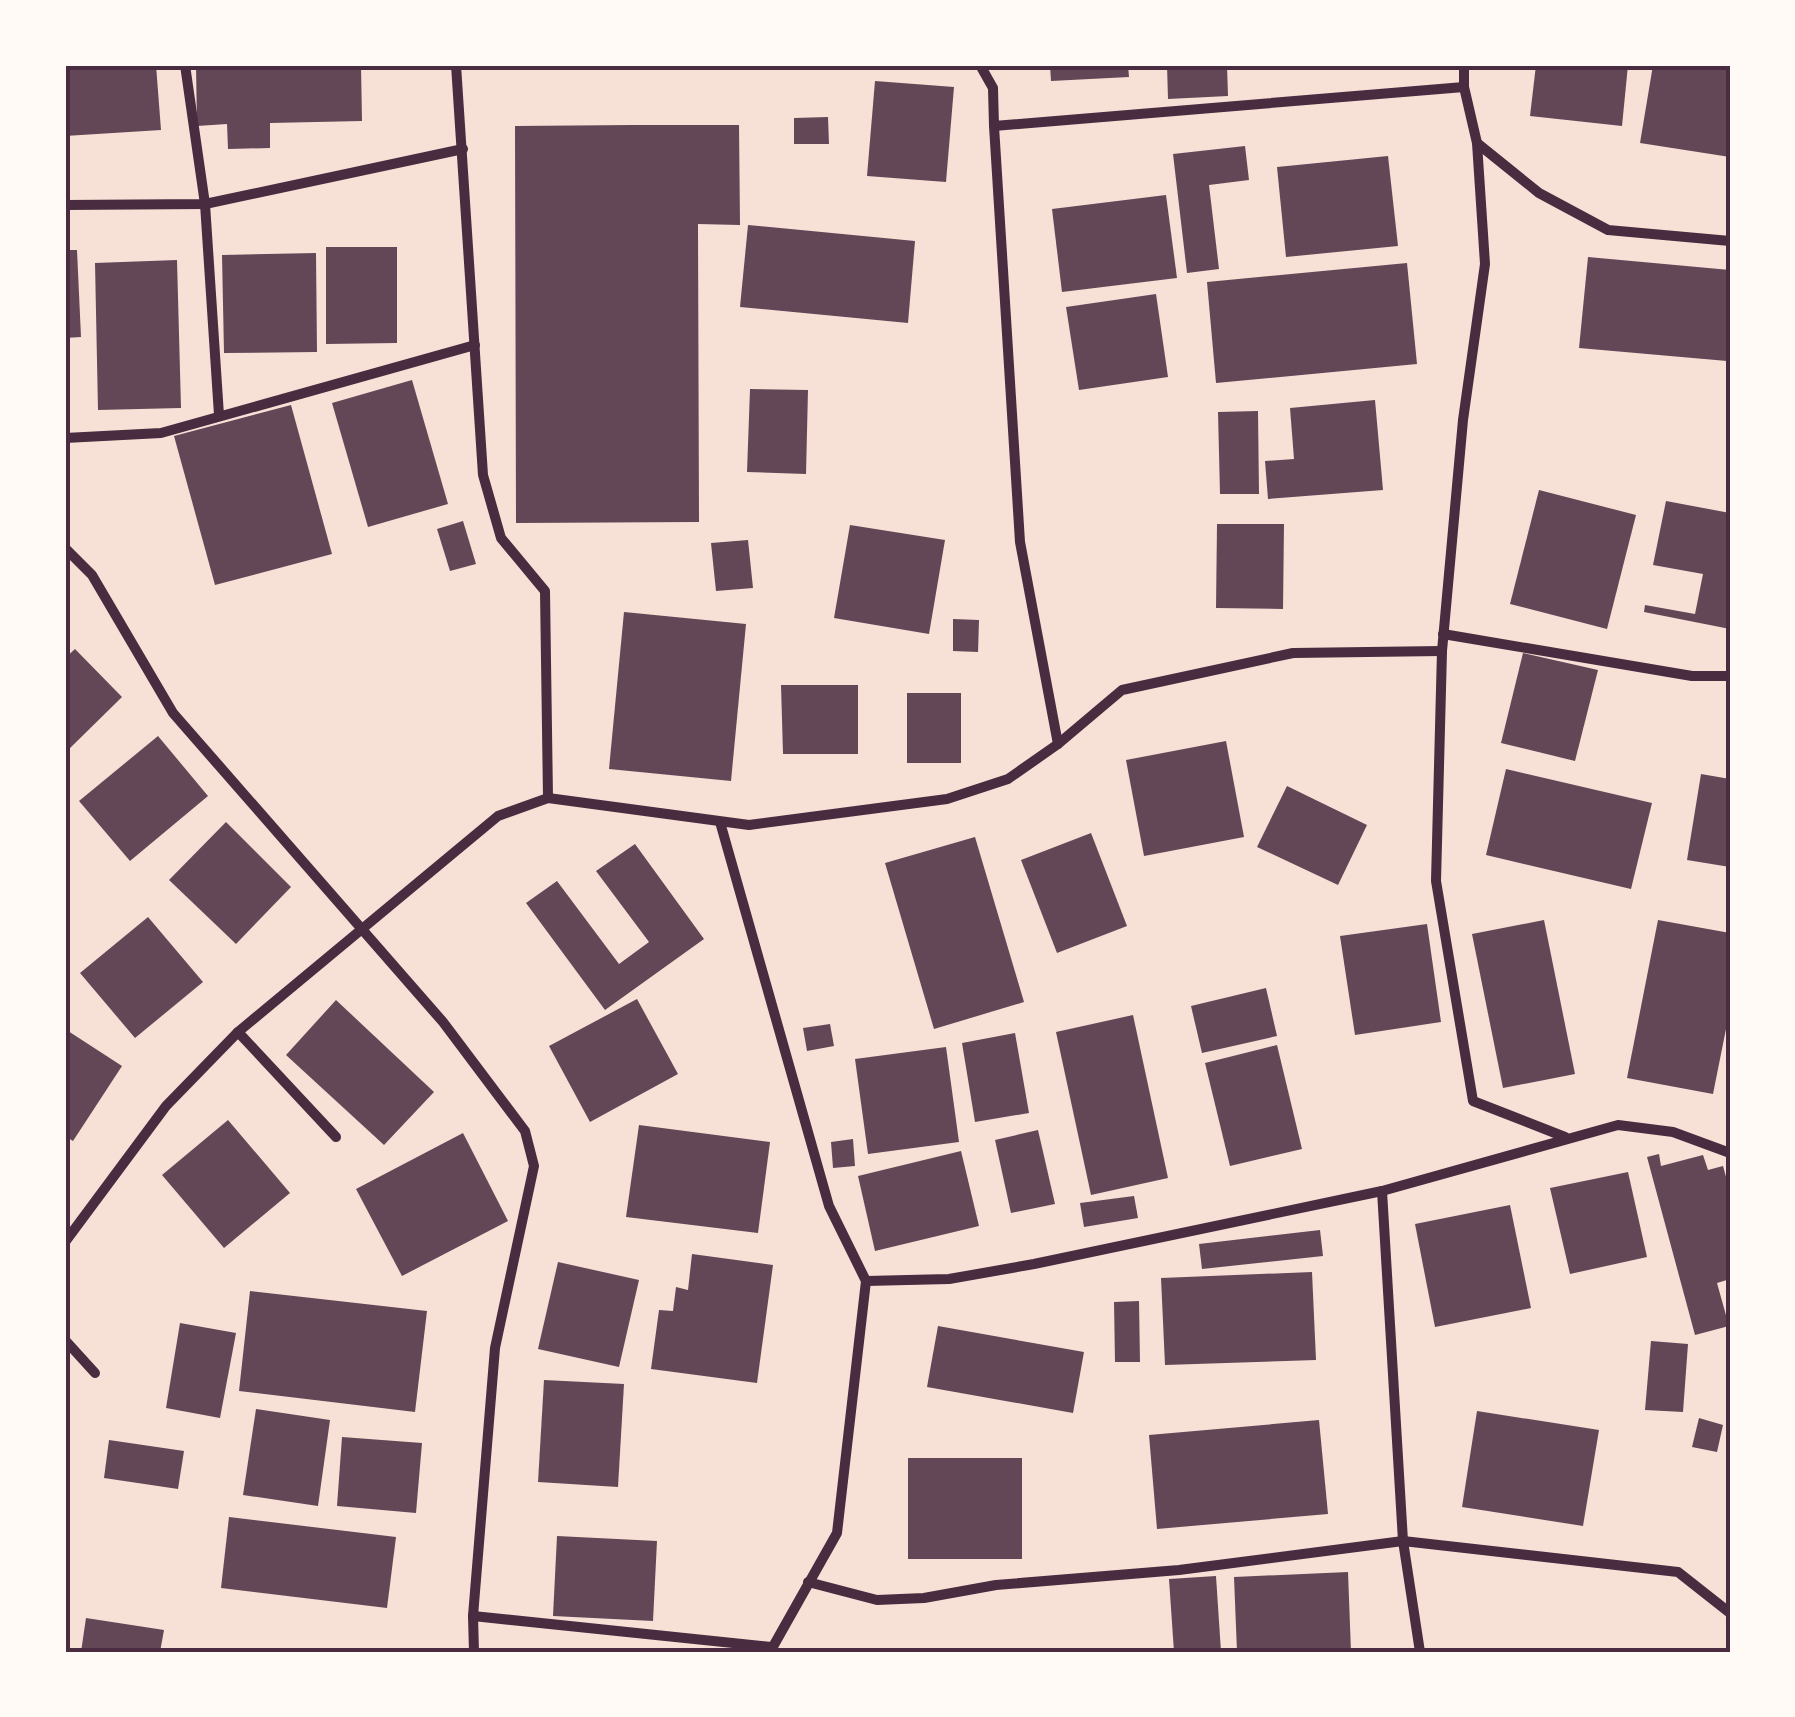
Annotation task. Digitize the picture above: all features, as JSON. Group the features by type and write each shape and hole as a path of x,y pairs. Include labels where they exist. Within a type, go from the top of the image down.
{"street":[{"path":"185,65 205,204 219,415"},
{"path":"456,65 483,475 501,538 545,591 548,798"},
{"path":"980,65 993,88 1020,542 1058,744"},
{"path":"1464,65 1464,87 1477,143 1485,264 1463,420 1443,634 1436,881 1473,1101 1566,1137"},
{"path":"994,126 1464,87"},
{"path":"1477,143 1540,192 1608,230 1730,241"},
{"path":"65,205 205,204 462,149"},
{"path":"65,438 161,433 474,346"},
{"path":"65,548 92,575 173,713 444,1022 525,1132 534,1166 495,1348 473,1616 474,1652"},
{"path":"1443,634 1692,676 1730,676"},
{"path":"65,1242 166,1106 238,1032 498,816 548,798 750,825 947,800 1008,778 1058,744 1122,690 1293,653 1442,650"},
{"path":"473,1616 771,1650 836,1533 866,1281 829,1206 720,822"},
{"path":"238,1032 336,1137"},
{"path":"866,1281 949,1279 1382,1191 1618,1125 1673,1132 1730,1154"},
{"path":"1382,1191 1403,1541 1420,1652"},
{"path":"65,1340 96,1373"},
{"path":"808,1582 877,1600 924,1598 996,1586 1179,1570 1403,1541 1678,1572 1730,1613"}],"building":[{"path":"65,65 156,65 161,130 65,136"},
{"path":"196,65 361,65 362,121 270,123 270,148 228,149 227,124 197,126"},
{"path":"1050,65 1128,65 1129,77 1051,81"},
{"path":"1167,65 1227,65 1228,96 1168,99"},
{"path":"1536,65 1628,65 1622,126 1530,116"},
{"path":"1653,65 1730,65 1730,157 1640,143"},
{"path":"875,81 954,87 946,182 867,176"},
{"path":"828,117 829,144 794,144 794,118"},
{"path":"739,125 740,225 698,224 699,522 516,523 515,126"},
{"path":"1245,146 1249,180 1209,185 1219,269 1187,273 1173,154"},
{"path":"1388,156 1398,246 1286,257 1277,167"},
{"path":"1166,195 1177,278 1062,292 1052,209"},
{"path":"748,225 915,241 908,323 740,307"},
{"path":"326,247 397,247 397,343 326,344"},
{"path":"65,250 77,250 81,337 65,338"},
{"path":"316,253 317,352 224,353 222,255"},
{"path":"1588,257 1730,270 1727,361 1579,348"},
{"path":"177,260 181,408 98,410 95,263"},
{"path":"1407,263 1417,364 1216,383 1207,282"},
{"path":"1156,294 1168,377 1079,390 1066,307"},
{"path":"412,380 448,504 368,527 332,403"},
{"path":"750,389 808,390 806,474 747,472"},
{"path":"1375,400 1383,490 1268,499 1265,461 1294,459 1290,408"},
{"path":"291,405 332,554 215,585 174,436"},
{"path":"1258,411 1259,494 1220,494 1218,412"},
{"path":"1539,490 1636,515 1607,629 1510,604"},
{"path":"1666,501 1730,513 1730,629 1644,612 1645,605 1695,614 1703,574 1653,565"},
{"path":"463,521 476,564 450,571 437,529"},
{"path":"1217,524 1284,524 1283,609 1216,608"},
{"path":"850,525 945,540 929,634 834,618"},
{"path":"748,540 753,588 716,591 711,543"},
{"path":"624,612 746,624 731,781 609,769"},
{"path":"953,619 979,620 978,652 953,651"},
{"path":"75,649 122,697 65,753 65,658"},
{"path":"1523,653 1598,670 1575,761 1501,743"},
{"path":"781,685 858,685 858,754 783,754"},
{"path":"907,693 961,693 961,763 907,763"},
{"path":"158,736 208,796 130,861 79,801"},
{"path":"1226,741 1244,837 1144,856 1126,760"},
{"path":"1506,769 1652,803 1631,889 1486,855"},
{"path":"1701,774 1730,779 1730,867 1687,860"},
{"path":"1287,786 1367,825 1338,885 1257,847"},
{"path":"226,822 291,887 236,944 169,880"},
{"path":"1091,833 1127,926 1057,953 1021,860"},
{"path":"975,837 1024,1002 934,1029 885,863"},
{"path":"635,844 704,939 605,1010 526,903 557,881 619,964 649,942 596,871"},
{"path":"148,917 203,982 135,1038 80,973"},
{"path":"1544,920 1575,1074 1503,1088 1472,934"},
{"path":"1658,920 1730,933 1730,1009 1713,1094 1627,1078"},
{"path":"1427,924 1441,1022 1355,1035 1340,936"},
{"path":"1266,988 1277,1036 1202,1053 1191,1006"},
{"path":"637,999 678,1074 590,1122 549,1046"},
{"path":"336,1000 434,1092 384,1145 286,1055"},
{"path":"1133,1015 1168,1178 1091,1195 1056,1032"},
{"path":"830,1024 834,1046 807,1051 803,1028"},
{"path":"65,1029 122,1066 73,1141 65,1136"},
{"path":"1015,1033 1029,1113 975,1122 962,1043"},
{"path":"1277,1045 1302,1149 1230,1166 1205,1063"},
{"path":"946,1047 959,1142 868,1154 855,1059"},
{"path":"228,1120 290,1193 224,1248 162,1175"},
{"path":"639,1125 770,1142 758,1233 626,1217"},
{"path":"1038,1130 1055,1204 1011,1213 995,1140"},
{"path":"463,1133 508,1221 402,1276 356,1189"},
{"path":"853,1139 855,1166 833,1168 831,1142"},
{"path":"961,1151 979,1226 875,1251 858,1176"},
{"path":"1659,1154 1661,1166 1703,1155 1708,1170 1723,1166 1730,1191 1730,1279 1717,1283 1729,1326 1695,1335 1647,1157"},
{"path":"1628,1172 1647,1257 1570,1274 1550,1188"},
{"path":"1134,1196 1138,1218 1084,1227 1080,1203"},
{"path":"1510,1205 1531,1308 1435,1327 1415,1224"},
{"path":"1320,1230 1323,1256 1202,1269 1199,1244"},
{"path":"692,1254 773,1265 757,1383 651,1369 659,1310 673,1311 676,1287 688,1290"},
{"path":"558,1262 639,1280 619,1367 538,1349"},
{"path":"1312,1272 1316,1360 1165,1365 1161,1278"},
{"path":"250,1291 427,1311 415,1412 239,1391"},
{"path":"1139,1301 1140,1362 1115,1362 1114,1302"},
{"path":"180,1323 236,1333 220,1418 166,1408"},
{"path":"938,1326 1084,1352 1073,1413 927,1387"},
{"path":"1651,1341 1688,1344 1683,1412 1645,1410"},
{"path":"544,1380 624,1384 618,1487 538,1482"},
{"path":"256,1409 330,1420 318,1506 243,1495"},
{"path":"1477,1411 1599,1430 1583,1526 1462,1507"},
{"path":"1699,1418 1723,1425 1717,1452 1692,1447"},
{"path":"1319,1420 1328,1514 1157,1529 1149,1435"},
{"path":"342,1437 422,1443 416,1513 337,1506"},
{"path":"109,1440 184,1451 178,1489 104,1478"},
{"path":"908,1458 1022,1458 1022,1559 908,1559"},
{"path":"229,1517 396,1537 387,1608 221,1588"},
{"path":"557,1536 657,1541 653,1621 553,1616"},
{"path":"1348,1572 1351,1652 1237,1652 1234,1577"},
{"path":"1216,1576 1221,1652 1174,1652 1169,1579"},
{"path":"86,1618 164,1630 160,1652 81,1652"}]}
